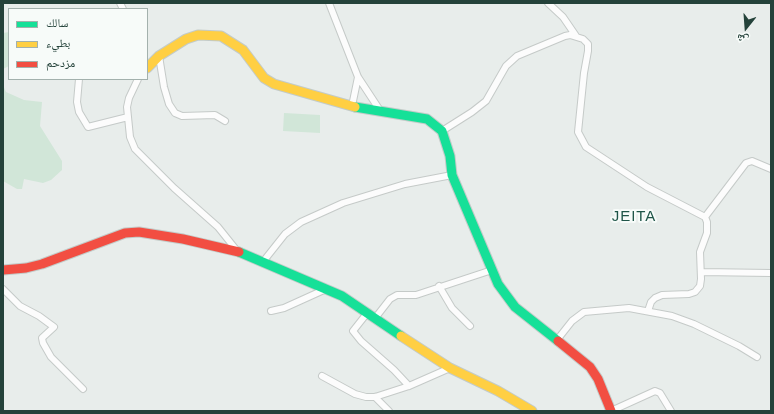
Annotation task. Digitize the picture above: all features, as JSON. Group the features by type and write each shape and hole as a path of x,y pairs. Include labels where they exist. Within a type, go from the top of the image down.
{"street":[{"path":"329,3 358,78 381,112"},
{"path":"548,3 563,17 576,36"},
{"path":"148,67 172,46 192,37 212,34 222,36 243,50 264,78 274,84 352,106 427,119 436,124 442,131 450,156 452,175 498,284 515,307 540,329 557,340 590,367 598,379 611,411 655,391 660,393 671,411"},
{"path":"442,131 472,112 486,101 511,60 535,47 555,39 570,35 583,39 588,44 588,51 584,73 578,132 586,147 647,187 705,217 708,228 700,252 700,286 695,292 689,294 662,295 655,298 651,302 648,311"},
{"path":"159,56 164,87 169,104 175,113 182,116 215,115 225,121"},
{"path":"352,106 358,78"},
{"path":"79,80 77,102 79,112 88,127 128,117"},
{"path":"138,80 129,98 128,117 130,137 135,149 174,188 218,227 238,252"},
{"path":"705,217 746,163 752,161 771,169"},
{"path":"262,263 285,234 301,222 343,203 405,184 452,175"},
{"path":"3,270 26,268 42,264 73,250 126,233 139,232 183,239 238,252 342,296 376,317 400,336 450,368 498,391 532,411"},
{"path":"376,317 390,299 397,295 416,295 439,286 492,270"},
{"path":"701,272 771,272"},
{"path":"439,286 452,308 470,326"},
{"path":"3,289 20,306 39,316 54,327 42,338 43,343 51,357 82,389"},
{"path":"271,311 284,308 326,289"},
{"path":"557,340 572,321 584,312 629,308 648,311 694,324 739,346 757,357"},
{"path":"368,312 353,331 361,341 410,386"},
{"path":"322,376 355,394 366,397 375,397 410,386 450,368"},
{"path":"375,397 389,411"}],"green space":[{"path":"8,32 8,66 3,69 3,33"},
{"path":"3,85 6,92 24,100 42,102 40,126 62,161 62,170 51,180 43,183 24,179 22,189 17,189 3,181"},
{"path":"284,113 320,115 320,133 283,131"}],"traffic: fast":[{"path":"355,107 427,119 442,131 450,156 452,175 498,284 515,307 558,341"},
{"path":"239,252 342,296 401,336"}],"traffic: slow":[{"path":"148,67 159,56 186,39 198,35 221,36 243,50 264,78 274,84 355,107"},
{"path":"401,336 450,368 498,391 532,411"}],"traffic: jam":[{"path":"3,270 26,268 42,264 125,233 139,232 183,239 239,252"},
{"path":"558,341 590,367 598,379 611,411"}],"district":[{"name":"JEITA","path":"634,217"}]}
